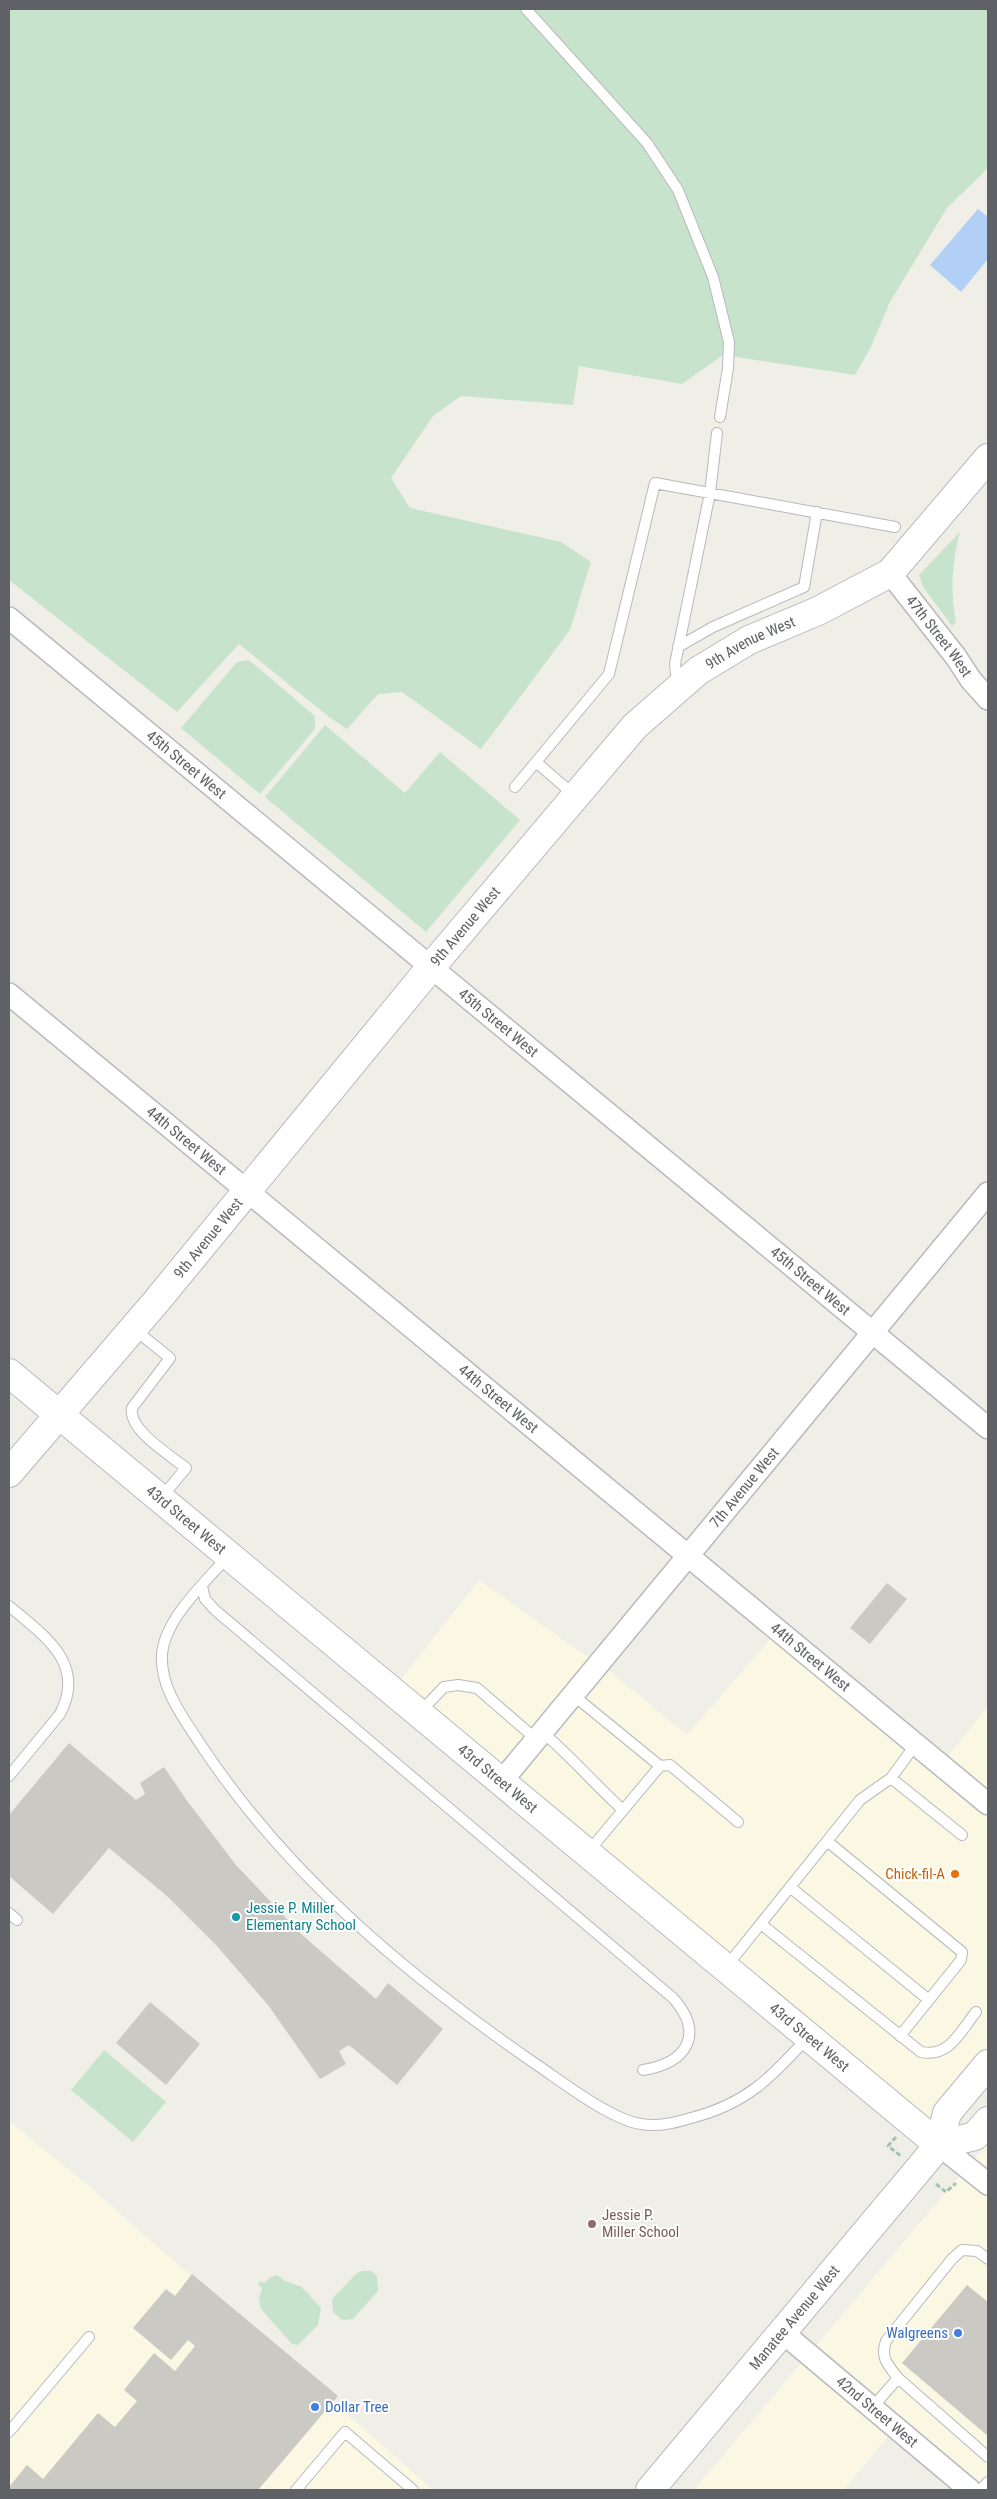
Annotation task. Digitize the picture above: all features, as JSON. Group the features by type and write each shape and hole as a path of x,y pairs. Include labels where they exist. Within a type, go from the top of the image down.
{"street":[{"name":"9th Avenue West","path":"9,1473 133,1329 431,967 629,732 698,671 749,640 818,611 890,573 988,458"},
{"name":"47th Street West","path":"890,573 988,699"},
{"name":"45th Street West","path":"9,618 988,1428"},
{"name":"44th Street West","path":"9,994 916,1744 986,1796"},
{"name":"7th Avenue West","path":"501,1782 988,1193"},
{"name":"43rd Street West","path":"9,1373 988,2184"},
{"name":"Manatee Avenue West","path":"650,2490 940,2145 947,2113 988,2064"},
{"path":"940,2145 975,2136 988,2121"},
{"name":"42nd Street West","path":"782,2332 970,2490"}],"lane":[{"path":"526,9 647,143 678,190 713,277 729,342 728,368 720,417"},
{"path":"677,688 674,664 710,493 718,433"},
{"path":"515,787 609,674 655,483 895,526"},
{"path":"678,647 713,627 804,587 818,512"},
{"path":"536,762 575,795"},
{"path":"133,1329 170,1358 132,1408 130,1414 136,1426 186,1468 161,1499"},
{"path":"229,1556 174,1620 163,1643 162,1655 166,1684 187,1724 246,1810 308,1880 361,1928 482,2026 594,2102 629,2121 655,2125 666,2124 704,2115 743,2098 775,2074 808,2036"},
{"path":"202,1586 205,1599 215,1610 673,1998 689,2022 688,2044 673,2061 660,2067 643,2070"},
{"path":"9,1606 54,1645 64,1662 68,1684 65,1704 60,1714 9,1776"},
{"path":"419,1714 444,1687 458,1685 477,1688 539,1735 566,1752 593,1784 623,1810"},
{"path":"573,1695 660,1766"},
{"path":"726,1968 860,1800 891,1778 916,1744"},
{"path":"587,1853 660,1766 670,1765 738,1822"},
{"path":"891,1778 962,1835"},
{"path":"827,1841 962,1952 961,1960 900,2036"},
{"path":"790,1887 929,2000"},
{"path":"9,1913 17,1920"},
{"path":"761,1924 921,2052 932,2054 946,2050 976,2012"},
{"path":"988,2259 977,2251 962,2250 886,2341 883,2350 884,2358 898,2378 988,2458"},
{"path":"9,2432 89,2337"},
{"path":"872,2408 898,2378"},
{"path":"296,2490 345,2432 413,2490"},
{"path":"980,2490 988,2482"}],"shaded area":[{"path":"479,1580 589,1658 499,1767 398,1683"},
{"path":"772,1637 988,1817 988,2047 927,2122 516,1781 608,1670 687,1735"},
{"path":"988,1706 988,1791 905,1722 948,1756"},
{"path":"9,2121 90,2187 433,2490 9,2490"},
{"path":"988,2142 988,2171 974,2160"},
{"path":"961,2174 988,2196 988,2490 985,2490 815,2347"},
{"path":"802,2362 889,2435 844,2490 694,2490"}],"green space":[{"path":"9,9 988,9 988,168 947,208 890,302 870,349 855,375 723,355 682,384 579,366 573,405 461,396 433,416 391,478 410,508 561,542 591,562 570,630 481,749 402,692 378,694 347,729 329,717 239,644 177,712 9,580"},
{"path":"960,532 953,577 956,622 952,626 923,587 919,575"},
{"path":"249,660 315,716 315,729 260,794 181,728 237,662"},
{"path":"325,725 405,793 440,752 520,820 426,932 265,797"},
{"path":"104,2050 166,2102 133,2142 71,2090"},
{"path":"371,2271 377,2276 378,2291 353,2319 342,2320 333,2312 332,2299 357,2273"},
{"path":"277,2275 285,2281 302,2287 321,2308 318,2325 298,2345 292,2344 261,2309 259,2299 262,2288 258,2285 260,2281 265,2283 270,2277"}],"water":[{"path":"978,209 988,217 988,259 961,292 930,265"}],"building":[{"path":"887,1583 907,1599 870,1644 850,1628"},
{"name":"Jessie P. Miller Elementary School","path":"69,1743 136,1800 145,1794 140,1783 164,1767 236,1865 301,1934 376,1999 388,1983 443,2029 397,2085 349,2045 339,2051 346,2064 320,2079 268,2005 216,1945 167,1896 109,1848 53,1914 9,1876 9,1815"},
{"path":"150,2002 200,2044 166,2085 116,2043"},
{"path":"192,2274 338,2396 258,2490 9,2490 9,2487 27,2465 43,2479 98,2413 115,2427 137,2401 124,2390 154,2353 175,2371 195,2346 188,2340 171,2360 133,2328 166,2289 175,2296"},
{"name":"Walgreens","path":"967,2285 988,2302 988,2436 902,2363"}],"place":[{"name":"Chick-fil-A","path":"955,1874"},
{"name":"Jessie P. Miller Elementary School","path":"236,1917"},
{"name":"Jessie P. Miller School","path":"592,2224"},
{"name":"Walgreens","path":"958,2333"},
{"name":"Dollar Tree","path":"315,2407"}]}
